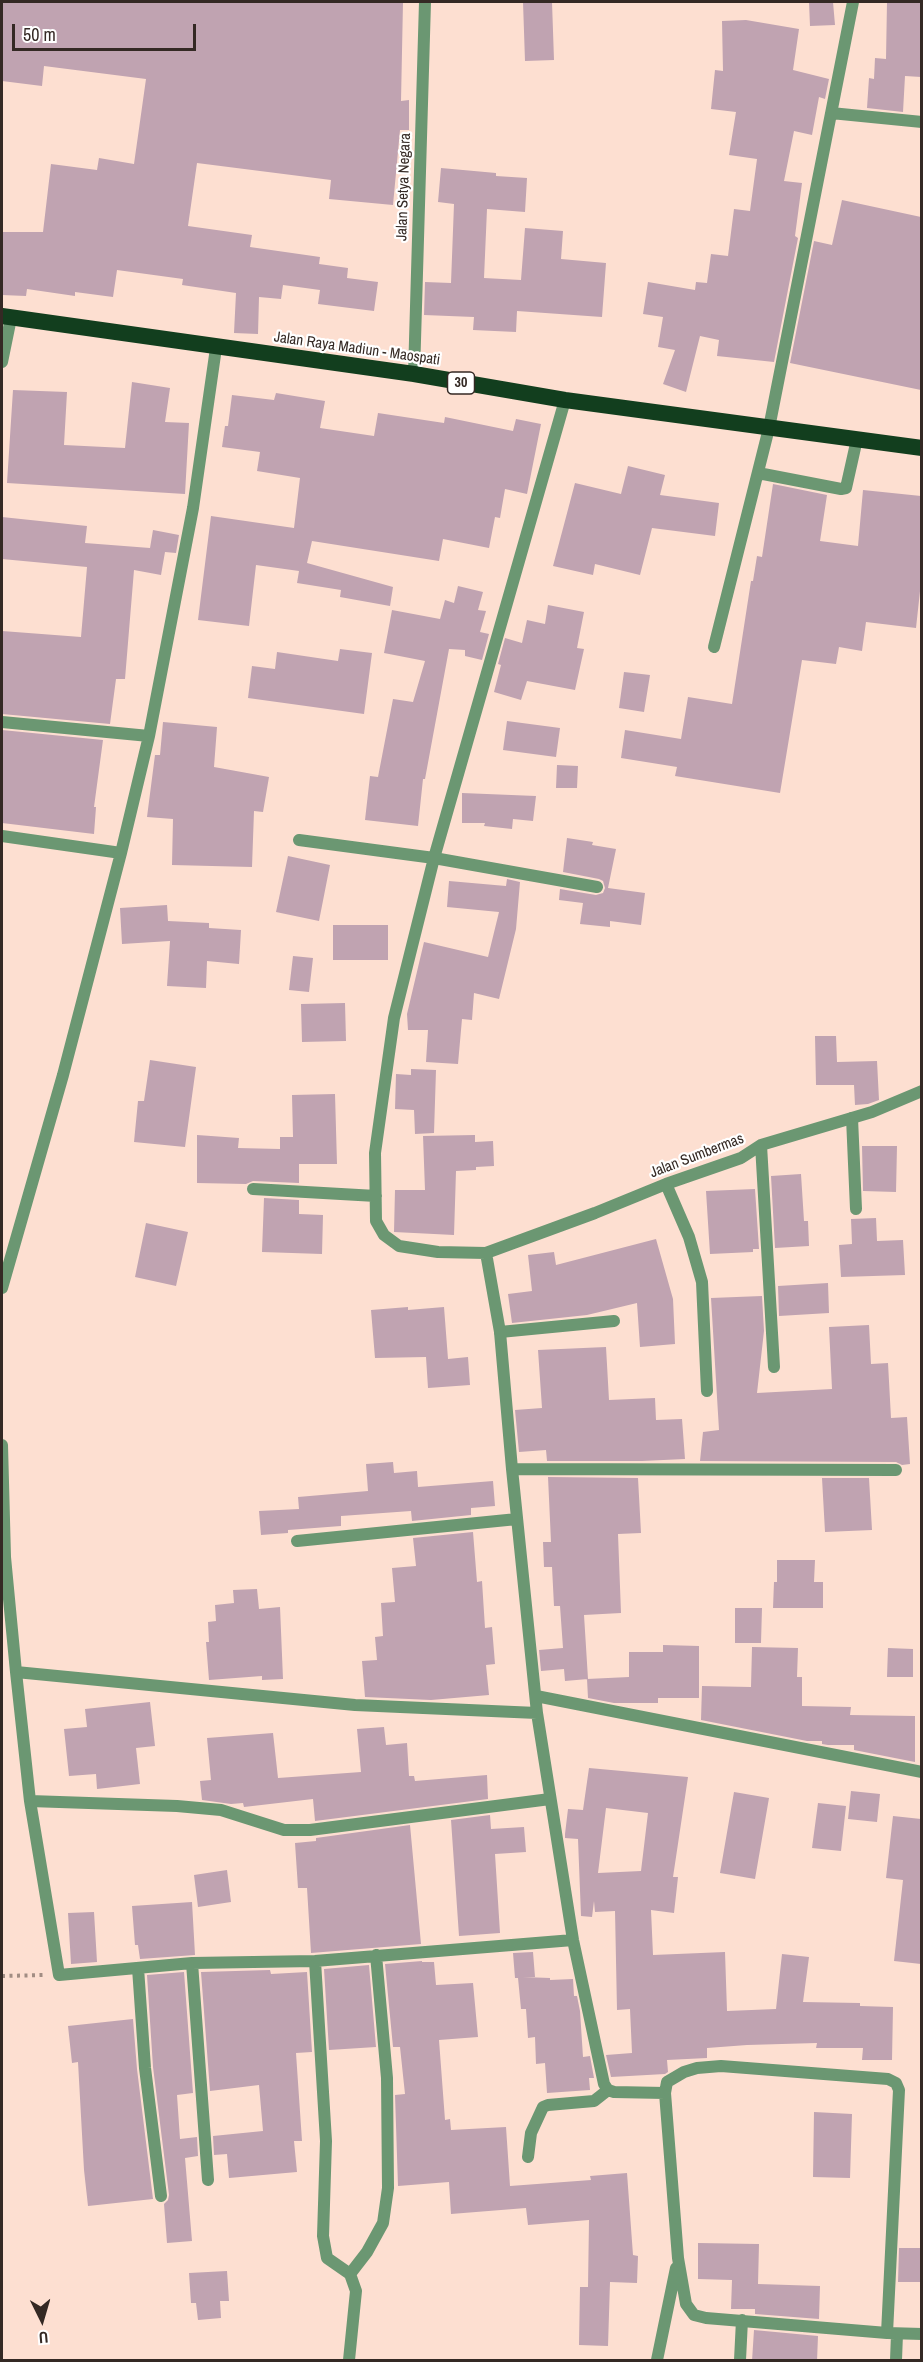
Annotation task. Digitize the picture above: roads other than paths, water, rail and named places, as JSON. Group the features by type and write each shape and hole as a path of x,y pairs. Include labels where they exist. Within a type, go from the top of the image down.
{"highway":[{"name":"Jalan Raya Madiun - Maospati","path":"6,317 414,374 565,400 921,448"}],"street":[{"name":"Jalan Setya Negara","path":"414,374 425,2"},
{"path":"714,647 769,428 853,2"},
{"path":"831,113 921,122"},
{"path":"2,362 6,317"},
{"path":"2,1288 63,1075 149,736 193,508 216,348"},
{"path":"565,400 434,858 394,1018 375,1153 376,1221 384,1235 399,1246 438,1252 486,1253 500,1332 537,1713 573,1940 604,2084 608,2090"},
{"path":"758,473 841,489 846,488 857,439"},
{"path":"2,722 149,736"},
{"path":"2,836 121,853"},
{"path":"298,840 434,858 597,887"},
{"name":"Jalan Sumbermas","path":"486,1253 666,1184 741,1158 761,1145 872,1112 921,1091"},
{"path":"852,1118 856,1209"},
{"path":"761,1145 774,1367"},
{"path":"666,1184 689,1237 702,1282 707,1391"},
{"path":"253,1189 376,1196"},
{"path":"500,1332 614,1321"},
{"path":"2,1444 5,1557 16,1672 30,1801 58,1975 192,1964 315,1960 573,1940"},
{"path":"512,1469 896,1470"},
{"path":"297,1541 517,1519"},
{"path":"16,1672 355,1705 537,1713"},
{"path":"536,1696 921,1772"},
{"path":"30,1801 221,1809 284,1830 310,1830 550,1799"},
{"path":"350,2274 367,2252 383,2223 388,2188 387,2078 376,1955"},
{"path":"315,1960 326,2141 323,2236 327,2258 350,2274 356,2291 349,2361"},
{"path":"192,1964 208,2180"},
{"path":"138,1968 145,2068 161,2196"},
{"path":"897,2361 892,2334 899,2090 896,2083 888,2079 721,2066 697,2067 667,2082 665,2093 678,2258 686,2304 694,2315 706,2318 892,2334 921,2334"},
{"path":"528,2157 531,2133 543,2107 594,2101 608,2090 665,2093"},
{"path":"657,2361 678,2258"},
{"path":"740,2361 742,2320"}]}
